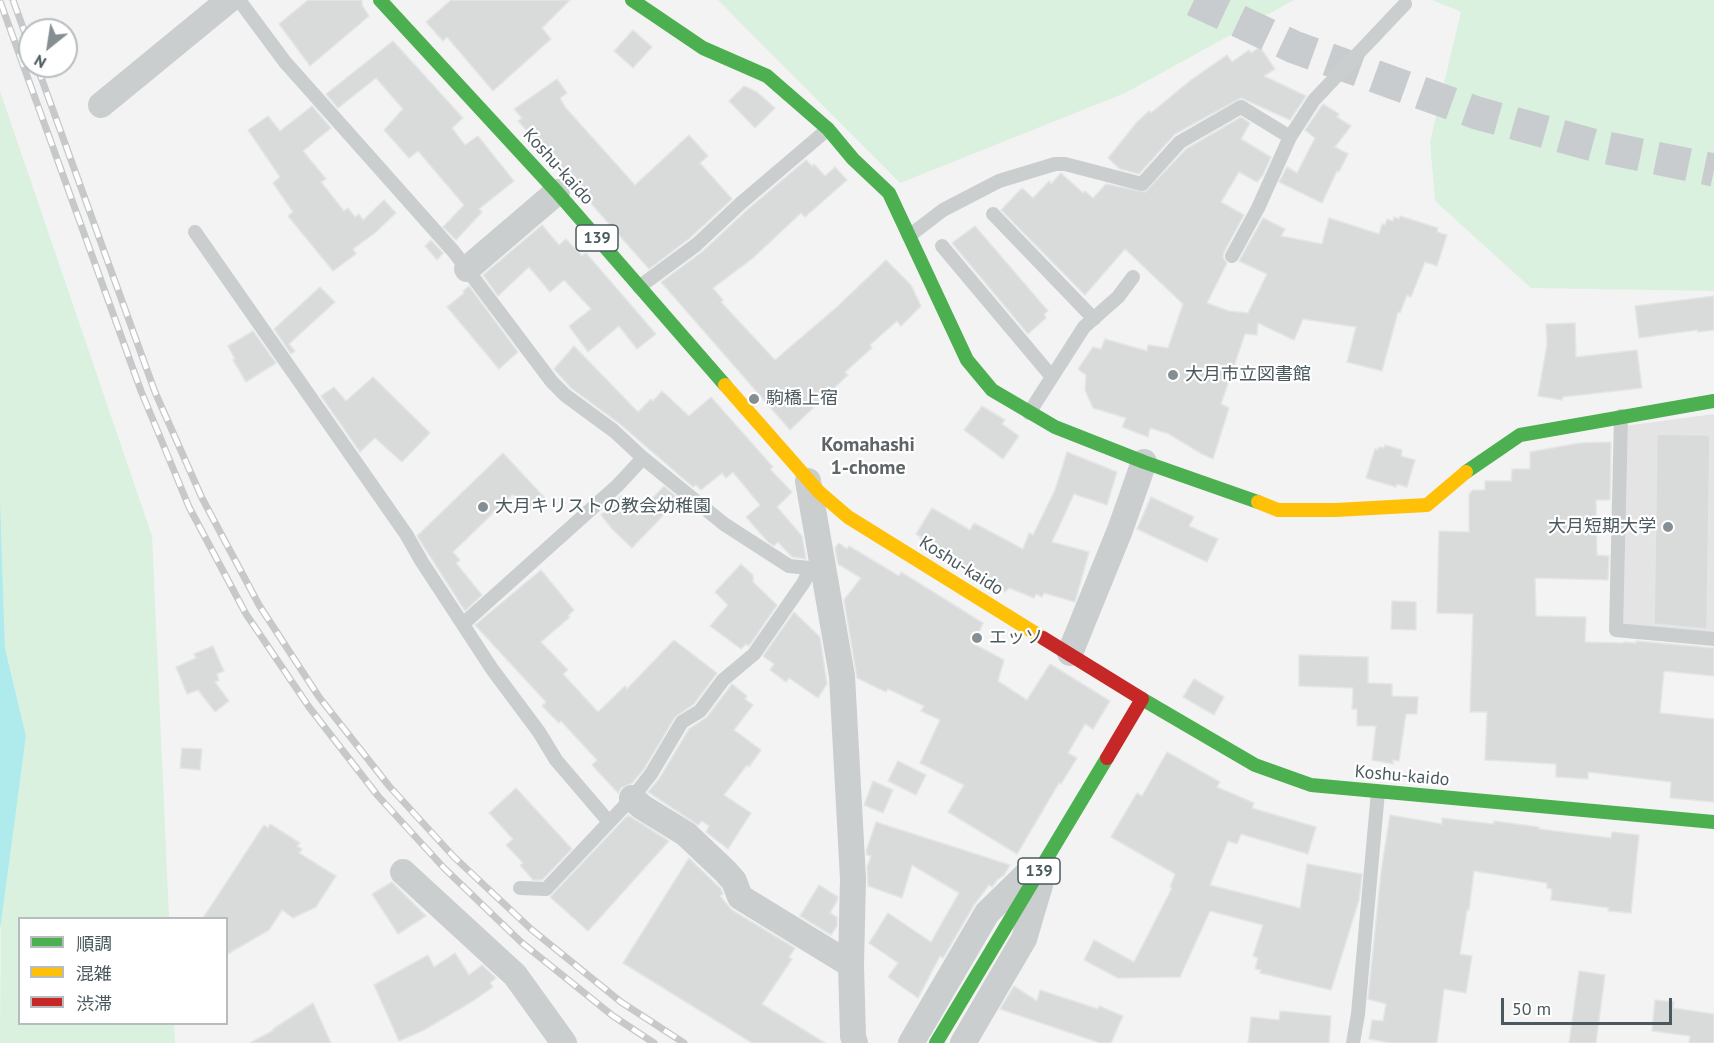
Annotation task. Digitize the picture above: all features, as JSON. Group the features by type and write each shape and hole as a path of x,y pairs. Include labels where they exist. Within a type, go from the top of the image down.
{"main road":[{"name":"Koshu-kaido","path":"381,0 557,192 808,481 848,517 1142,699 1255,765 1311,785 1714,822"},
{"path":"632,0 703,48 767,76 828,129 853,159 889,193 967,360 992,390 1055,427 1144,462 1211,484 1278,510 1336,510 1427,505 1475,464 1520,435 1714,401"},
{"name":"139","path":"936,1043 1142,699"}],"street":[{"path":"101,105 229,0"},
{"path":"467,269 557,192"},
{"path":"1070,653 1120,530 1144,462"},
{"path":"808,481 816,566 842,676 853,879 851,965 855,1043"},
{"path":"632,798 699,845 734,881 740,897 851,965"},
{"path":"911,1043 987,914 1050,852"},
{"path":"963,1043 1024,939 1050,852"},
{"path":"403,872 515,975 564,1043"}],"lane":[{"path":"239,0 285,62 467,269 552,382 565,395 614,430 643,458 724,524 789,566 816,566"},
{"path":"1232,256 1258,208 1290,137 1314,100 1405,4"},
{"path":"909,236 943,210 999,181 1055,164 1065,164 1142,184 1180,142 1241,107 1290,137"},
{"path":"639,287 696,245 741,203 828,129"},
{"path":"993,214 1094,319"},
{"path":"195,232 406,534 492,669 540,732 556,760 609,822"},
{"path":"942,246 1052,377"},
{"path":"1029,413 1084,327 1118,297 1133,277"},
{"path":"1621,416 1616,630 1714,639"},
{"path":"463,624 618,485 643,458"},
{"path":"520,888 546,889 632,798 651,774 681,722 700,711 723,680 754,654 816,566"},
{"path":"1353,1043 1358,1014 1378,792"}],"shaded area":[{"name":"大月短期大学","path":"1714,414 1714,638 1620,628 1624,426"}],"green space":[{"path":"718,0 1294,0 1125,93 900,183"},
{"path":"1432,0 1714,0 1714,291 1531,288 1435,201 1430,142 1461,12"},
{"path":"0,91 152,536 169,917 18,917 18,1025 174,1025 175,1043 0,1043 1,914 26,736 5,648 0,496"}],"water":[{"path":"0,496 5,648 26,736 0,930"}],"building":[{"path":"308,0 362,0 362,5 369,16 310,66 279,24"},
{"path":"451,0 570,0 542,28 551,39 493,91 447,37 443,41 426,22"},
{"path":"633,30 652,47 633,68 614,51"},
{"path":"393,41 463,118 452,128 465,145 478,136 514,181 479,209 482,212 456,240 443,227 464,205 418,151 409,158 384,130 403,109 376,78 338,108 326,94"},
{"path":"1260,47 1275,69 1264,76 1306,96 1290,120 1241,98 1175,134 1139,174 1120,169 1108,158 1137,122 1191,80 1227,55 1232,62 1249,50 1251,53"},
{"path":"557,79 567,93 560,98 565,107 635,185 689,135 708,156 700,163 732,199 690,238 649,269 518,121 522,118 514,109"},
{"path":"744,86 757,92 775,108 755,128 729,101"},
{"path":"1323,104 1339,114 1337,117 1351,126 1335,147 1348,154 1322,203 1279,182 1287,167 1297,173 1315,138 1305,130"},
{"path":"312,106 331,128 303,151 326,179 321,182 344,211 348,208 355,217 359,214 363,220 384,200 396,213 353,249 356,254 333,271 288,216 293,212 273,183 280,177 248,130 268,116 280,131"},
{"path":"1241,117 1250,123 1241,139 1271,157 1263,175 1257,182 1239,172 1221,202 1244,215 1224,252 1223,257 1227,263 1207,303 1229,311 1248,313 1267,274 1239,261 1263,218 1285,229 1281,236 1322,244 1329,218 1379,234 1382,224 1385,225 1387,219 1393,221 1394,217 1399,219 1400,216 1438,228 1437,232 1447,235 1437,266 1425,262 1411,297 1407,295 1400,313 1398,312 1382,371 1347,362 1356,327 1303,319 1294,340 1258,323 1257,335 1245,334 1221,404 1229,408 1213,459 1169,434 1150,428 1148,437 1122,427 1126,418 1093,408 1085,390 1086,375 1078,369 1093,347 1101,349 1105,339 1147,351 1148,345 1168,348 1183,304 1125,249 1085,295 1001,210 1022,188 1033,198 1049,181 1051,184 1061,173 1083,193 1085,191 1093,198 1106,184 1145,192 1186,149"},
{"path":"806,160 812,166 814,164 825,176 835,167 847,180 805,217 801,213 753,258 713,288 723,300 721,302 775,360 838,306 886,260 911,285 921,306 901,326 897,321 870,345 872,348 845,372 848,375 790,430 661,282 702,252"},
{"path":"542,225 559,245 566,239 582,256 586,253 656,334 637,349 619,326 588,352 569,326 591,309 564,280 550,292 529,267 498,296 483,275"},
{"path":"975,226 1048,311 1044,314 1046,318 1028,334 952,243"},
{"path":"431,240 443,253 437,260 425,246"},
{"path":"469,286 518,352 499,369 447,307"},
{"path":"320,287 335,302 289,344 295,351 291,354 274,329"},
{"path":"1714,296 1714,330 1698,332 1697,330 1639,338 1635,306"},
{"path":"1575,323 1576,357 1637,350 1642,388 1563,397 1562,400 1538,396 1547,344 1546,324"},
{"path":"253,331 276,363 246,382 228,346"},
{"path":"574,346 638,412 662,391 689,416 711,397 773,467 770,469 792,492 777,507 802,536 806,559 792,557 778,542 774,546 768,542 746,517 760,505 733,472 726,478 722,473 701,490 696,485 693,487 620,424 571,388 554,369"},
{"path":"373,377 430,433 402,462 375,438 360,452 321,396 334,387 346,401"},
{"path":"982,406 1005,420 1002,424 1019,436 1003,459 964,430"},
{"path":"1657,434 1710,435 1707,629 1654,624"},
{"path":"1611,442 1610,500 1596,500 1597,555 1609,556 1608,580 1535,578 1536,616 1586,617 1585,642 1636,643 1636,641 1714,648 1714,676 1664,671 1660,713 1714,719 1714,802 1670,798 1671,782 1588,772 1588,779 1556,777 1556,764 1485,760 1487,712 1470,712 1473,614 1437,613 1439,531 1469,532 1469,494 1473,490 1485,490 1485,481 1511,481 1512,469 1530,469 1530,452 1580,443"},
{"path":"1385,445 1402,450 1401,456 1415,460 1407,487 1397,484 1396,487 1366,478 1375,449 1384,448"},
{"path":"1067,452 1117,472 1107,505 1074,494 1052,542 1089,552 1075,602 1044,593 1042,597 1036,594 1034,598 1009,588 1005,592 920,539 921,537 916,534 932,508 970,530 974,523 1023,549 1029,533 1033,535 1055,490"},
{"path":"503,453 544,497 528,511 513,494 453,552 460,560 456,563 482,595 465,611 417,536"},
{"path":"664,486 679,499 632,548 601,515 621,496 637,514"},
{"path":"1151,497 1194,517 1189,526 1218,539 1207,562 1137,529"},
{"path":"839,543 847,549 849,546 899,576 901,572 983,623 974,644 1004,660 998,681 1027,700 1050,664 1110,701 1093,729 1085,724 1068,753 1077,758 1061,784 1059,783 1017,854 948,812 964,785 920,763 940,720 921,711 924,706 888,689 886,692 857,678 844,600 861,578 838,564 835,548"},
{"path":"741,564 753,575 753,582 777,605 749,646 746,644 741,649 710,626 728,605 715,592"},
{"path":"541,570 574,610 568,616 570,617 541,642 568,670 563,674 598,712 625,686 627,689 674,640 717,673 694,704 675,717 644,769 632,783 621,788 618,793 592,765 597,760 561,721 559,723 542,706 546,702 475,625"},
{"path":"1392,601 1416,602 1416,630 1391,629"},
{"path":"794,612 820,637 827,684 818,698 789,678 786,682 770,670 774,664 763,656"},
{"path":"213,646 224,671 217,674 219,680 215,682 229,701 215,712 198,690 187,694 176,667 196,658 194,654"},
{"path":"1299,655 1368,657 1368,683 1392,684 1392,696 1418,697 1417,714 1406,714 1399,761 1393,760 1393,764 1372,760 1376,726 1357,726 1357,709 1352,709 1353,688 1299,686"},
{"path":"1194,679 1224,697 1214,715 1183,697"},
{"path":"732,684 747,696 745,699 753,705 734,730 761,750 724,795 751,813 728,849 706,832 709,826 702,821 698,825 648,792 659,779 689,729 707,717"},
{"path":"182,748 202,749 200,770 180,768"},
{"path":"1167,752 1220,782 1217,787 1254,803 1252,808 1316,827 1308,854 1241,834 1237,844 1228,841 1210,885 1300,908 1307,864 1362,874 1359,900 1331,990 1260,973 1261,970 1255,969 1258,958 1253,956 1263,925 1210,911 1180,977 1118,978 1084,960 1094,940 1134,962 1172,888 1170,887 1175,874 1111,837 1137,793 1142,796"},
{"path":"898,761 926,775 916,795 888,781"},
{"path":"873,781 893,790 883,813 864,805"},
{"path":"516,788 572,849 542,880 533,880 520,865 523,863 506,845 513,839 489,813"},
{"path":"628,815 669,841 588,931 550,897"},
{"path":"1390,815 1442,824 1442,818 1494,824 1494,821 1611,838 1612,832 1639,835 1631,913 1551,900 1552,889 1547,888 1547,883 1474,871 1460,954 1472,956 1466,993 1444,989 1437,1043 1391,1043 1369,1039 1372,1020 1383,1021 1386,1004 1368,999 1381,872"},
{"path":"876,822 1010,865 992,887 989,885 974,905 943,958 940,956 918,998 888,977 898,963 869,943 888,913 931,942 959,893 912,865 902,898 868,886 867,867 871,856 867,855 866,851"},
{"path":"270,824 300,843 297,846 302,849 299,853 336,876 316,907 293,918 282,910 269,930 228,954 228,917 204,917 264,825 268,828"},
{"path":"689,858 721,889 723,894 720,896 732,910 795,948 789,957 792,959 762,1004 825,1043 752,1043 623,963"},
{"path":"392,882 426,916 398,934 372,894"},
{"path":"819,885 838,897 830,913 837,917 837,926 831,935 800,916"},
{"path":"455,953 469,975 482,965 496,978 490,983 493,987 424,1030 399,1041 374,985 428,955 434,967"},
{"path":"1579,971 1605,975 1596,1043 1569,1043"},
{"path":"1014,986 1037,1001 1040,990 1098,1009 1099,1006 1123,1016 1111,1043 1100,1043 1000,1009"},
{"path":"1655,1000 1674,1002 1673,1008 1714,1014 1714,1043 1689,1043 1690,1036 1652,1031"},
{"path":"313,1003 331,1043 250,1043 274,1030"},
{"path":"1280,1011 1331,1016 1329,1043 1248,1043 1251,1017 1279,1020"}],"tunnel":[{"path":"1194,0 1294,47 1477,113 1593,145 1714,170"}],"railway":[{"path":"13,0 20,18"},
{"path":"0,1 141,391 189,507 246,614 309,707 378,796 444,868 521,942 613,1016 654,1043"},
{"path":"41,78 155,392 202,498 259,605 319,697 389,786 454,857 531,929 621,1002 684,1043"}],"traffic: fast":[{"path":"380,0 557,192 725,385"},
{"path":"632,0 703,48 767,76 828,129 853,159 889,193 967,360 992,390 1055,427 1144,462 1258,502"},
{"path":"1466,472 1520,435 1714,401"},
{"path":"1142,699 1255,765 1311,785 1714,822"},
{"path":"936,1043 1107,758"}],"traffic: slow":[{"path":"725,385 819,492 848,517 1043,638"},
{"path":"1258,502 1278,510 1336,510 1427,505 1466,472"}],"traffic: jam":[{"path":"1043,638 1142,699 1107,758"}],"place":[{"name":"大月市立図書館","path":"1173,375"},
{"name":"駒橋上宿","path":"754,399"},
{"name":"大月キリストの教会幼稚園","path":"483,507"},
{"name":"大月短期大学","path":"1668,527"},
{"name":"エッソ","path":"977,638"}],"district":[{"name":"Komahashi 1-chome","path":"868,456"}]}
